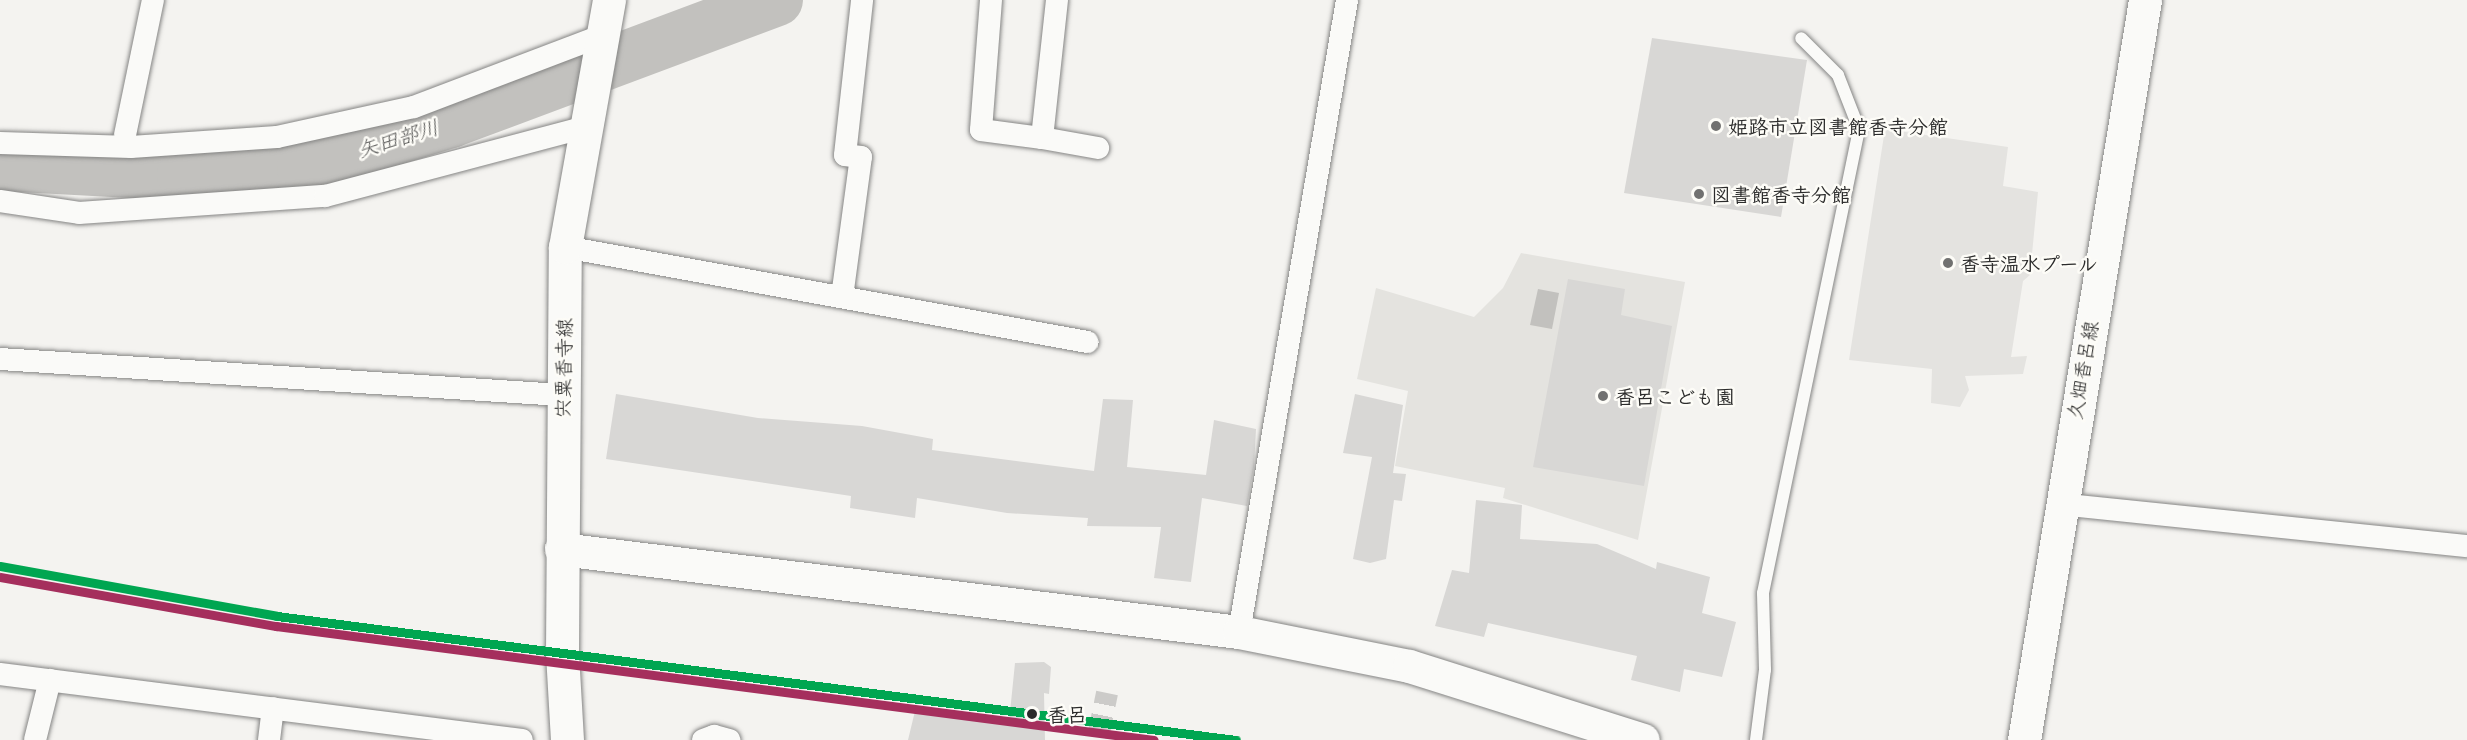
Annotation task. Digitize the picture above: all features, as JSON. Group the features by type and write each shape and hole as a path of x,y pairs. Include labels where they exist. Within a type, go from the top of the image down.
{"main road":[{"name":"宍粟香寺線","path":"567,740 561,549 565,247 585,116 609,0"},
{"name":"久畑香呂線","path":"2024,740 2059,504 2145,0"},
{"path":"561,549 1239,632 1409,666 1643,740"}],"street":[{"path":"125,135 153,0"},
{"path":"842,297 861,157 845,155 862,0"},
{"path":"991,0 981,130 1098,148"},
{"path":"1042,138 1057,0"},
{"path":"1239,632 1347,0"},
{"path":"0,143 131,147 277,137 414,107 601,36"},
{"path":"0,201 79,213 325,196 585,116"},
{"path":"565,247 1087,342"},
{"path":"0,359 562,395"},
{"path":"2059,504 2467,546"},
{"path":"0,674 522,740"},
{"path":"35,740 50,680"},
{"path":"269,740 273,708"},
{"path":"703,740 714,736 729,740"}],"lane":[{"path":"1756,740 1765,670 1763,593 1859,129 1838,75 1801,38"}],"shaded area":[{"name":"香寺温水プール","path":"1885,129 2008,147 2003,186 2038,192 2030,275 2023,281 2011,357 2027,356 2023,374 1965,376 1969,390 1960,407 1931,403 1932,369 1849,360"},
{"path":"1521,253 1685,282 1638,540 1503,498 1505,488 1395,466 1408,391 1357,379 1376,288 1474,317 1503,288"},
{"path":"1538,289 1559,293 1552,329 1530,325"}],"building":[{"name":"姫路市立図書館香寺分館","path":"1652,38 1807,60 1781,217 1624,193"},
{"name":"香呂こども園","path":"1568,279 1625,289 1621,315 1672,326 1644,486 1533,467"},
{"path":"616,394 758,418 862,426 933,439 932,450 1094,471 1103,399 1133,400 1127,467 1206,475 1214,420 1256,429 1254,467 1247,506 1202,498 1191,582 1154,578 1161,527 1087,526 1088,518 1007,513 917,498 915,518 850,508 851,496 606,459"},
{"path":"1355,394 1403,405 1393,473 1406,474 1402,501 1394,500 1386,559 1370,563 1353,559 1372,457 1343,453"},
{"path":"1476,500 1522,505 1520,539 1597,544 1656,569 1657,562 1710,577 1702,613 1736,622 1722,677 1684,669 1680,692 1631,680 1637,656 1488,623 1484,637 1435,626 1452,570 1469,573"},
{"path":"1044,662 1051,667 1049,694 1044,693 1045,740 908,740 915,711 1009,722 1015,663"}],"waterway":[{"name":"矢田部川","path":"0,165 183,175 303,168 451,122 777,0"}],"tunnel":[{"path":"1098,737 1107,693"}],"transit line":[{"path":"0,566 277,616 1236,740"},
{"path":"0,577 276,626 1154,740"}],"place":[{"name":"姫路市立図書館香寺分館","path":"1716,126"},
{"name":"図書館香寺分館","path":"1699,194"},
{"name":"香寺温水プール","path":"1948,263"},
{"name":"香呂こども園","path":"1603,396"},
{"name":"香呂","path":"1032,714"}]}
